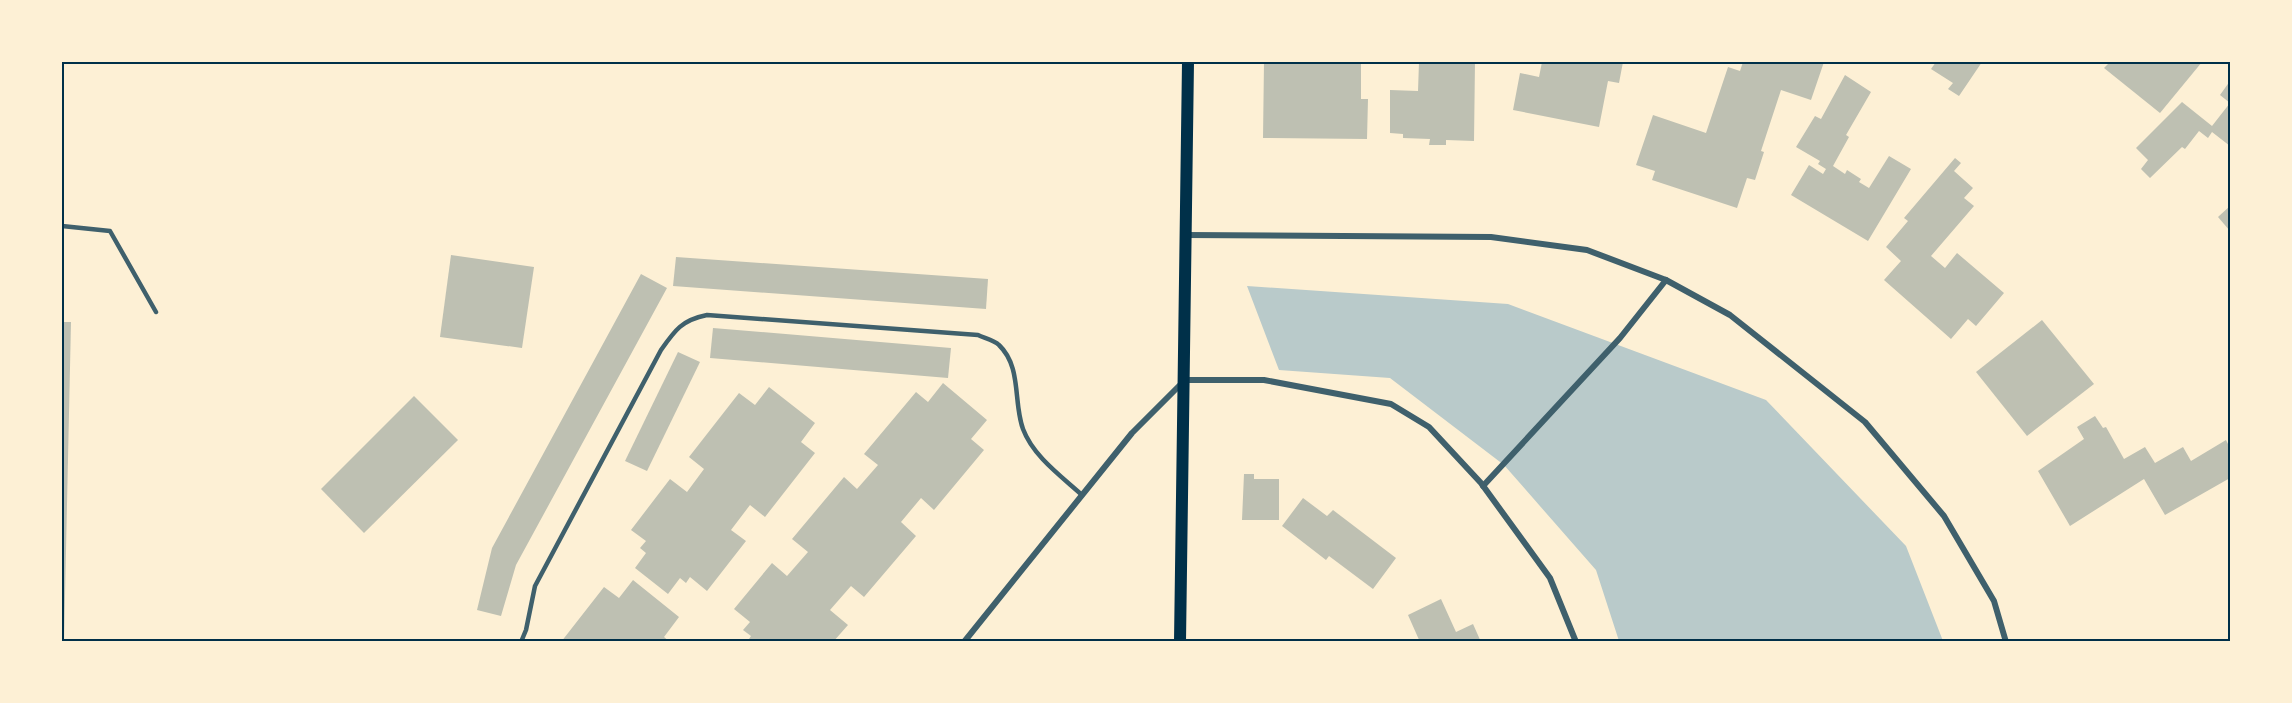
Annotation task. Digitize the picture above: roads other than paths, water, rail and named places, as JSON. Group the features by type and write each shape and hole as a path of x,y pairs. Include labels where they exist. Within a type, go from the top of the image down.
{"main road":[{"path":"1180,642 1188,62"}],"street":[{"path":"1186,235 1491,237 1587,250 1666,280 1730,315 1864,422 1944,516 1994,601 2006,642"},
{"path":"1483,486 1620,338 1666,280"},
{"path":"964,642 1132,433 1185,380 1264,380 1391,404 1429,427 1483,486 1550,578 1576,642"}],"lane":[{"path":"62,226 110,231 156,312"},
{"path":"520,642 526,630 535,586 661,350 676,328 691,318 707,315 978,336 998,344 1009,360 1018,392 1023,430 1038,454 1082,495"}]}
